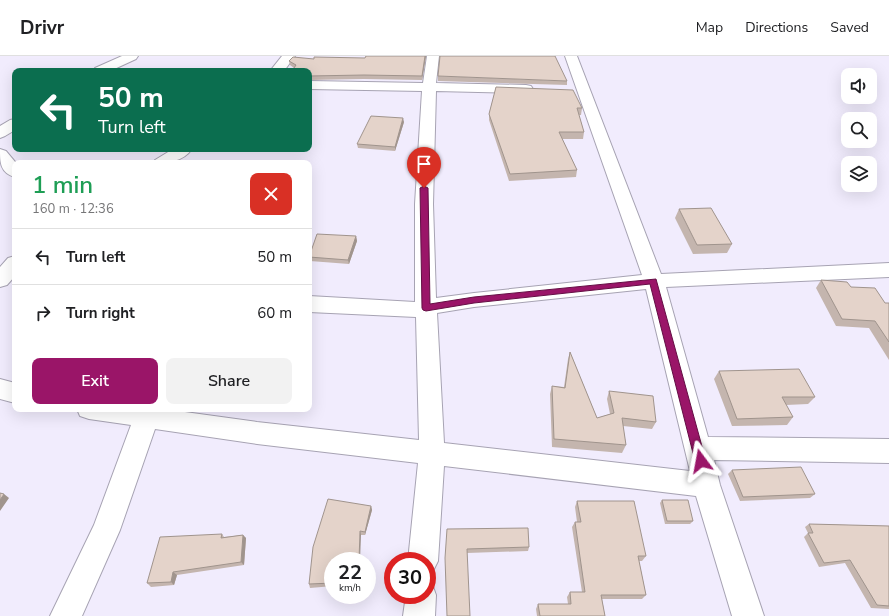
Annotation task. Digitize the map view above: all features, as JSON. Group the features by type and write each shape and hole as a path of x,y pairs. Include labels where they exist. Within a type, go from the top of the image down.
{"street":[{"path":"106,68 132,56"},
{"path":"279,68 289,56"},
{"path":"424,552 432,453 426,308 424,204 429,86 433,56"},
{"path":"571,56 577,91 654,281 698,448 706,485 748,616"},
{"path":"312,85 540,89"},
{"path":"0,132 12,125"},
{"path":"166,160 179,152"},
{"path":"0,154 12,168"},
{"path":"0,280 12,266"},
{"path":"312,304 410,310 474,300 654,281 889,270"},
{"path":"0,389 12,392"},
{"path":"132,412 147,413 257,433 706,485"},
{"path":"66,616 106,530 147,413"},
{"path":"698,448 889,451"},
{"path":"419,616 420,604"}],"building":[{"path":"366,56 425,56 422,76 312,76 312,68 294,68 296,65 289,61 293,57 314,59 314,57 365,58"},
{"path":"440,56 555,56 567,81 438,76"},
{"path":"496,87 573,90 582,108 577,108 584,132 559,132 577,170 510,174 489,114"},
{"path":"371,116 403,118 395,147 357,144"},
{"path":"711,208 732,244 697,245 679,209"},
{"path":"317,234 356,236 348,260 312,257 312,248"},
{"path":"821,280 847,282 851,287 875,288 885,303 889,303 889,342 875,321 842,319"},
{"path":"570,352 597,418 614,413 609,391 653,396 656,422 622,418 626,445 554,439 552,386 565,388"},
{"path":"799,369 815,397 782,397 793,417 737,419 719,371"},
{"path":"801,467 815,494 743,497 732,470"},
{"path":"0,493 4,494 0,500"},
{"path":"328,499 371,506 365,532 360,531 359,552 324,552 324,583 309,584 313,547"},
{"path":"662,500 688,500 693,521 667,521"},
{"path":"577,501 634,501 646,556 638,556 646,595 601,595 605,616 540,616 538,604 571,604 570,592 585,592 575,522 581,522"},
{"path":"809,524 889,526 889,606 877,605 850,560 824,563 808,533 813,533"},
{"path":"528,528 529,547 467,549 470,616 447,616 445,558 447,529"},
{"path":"222,534 221,538 243,535 241,562 173,572 171,582 147,583 160,537"}],"route":[{"path":"424,188 426,308 474,300 654,281 701,461"}]}
